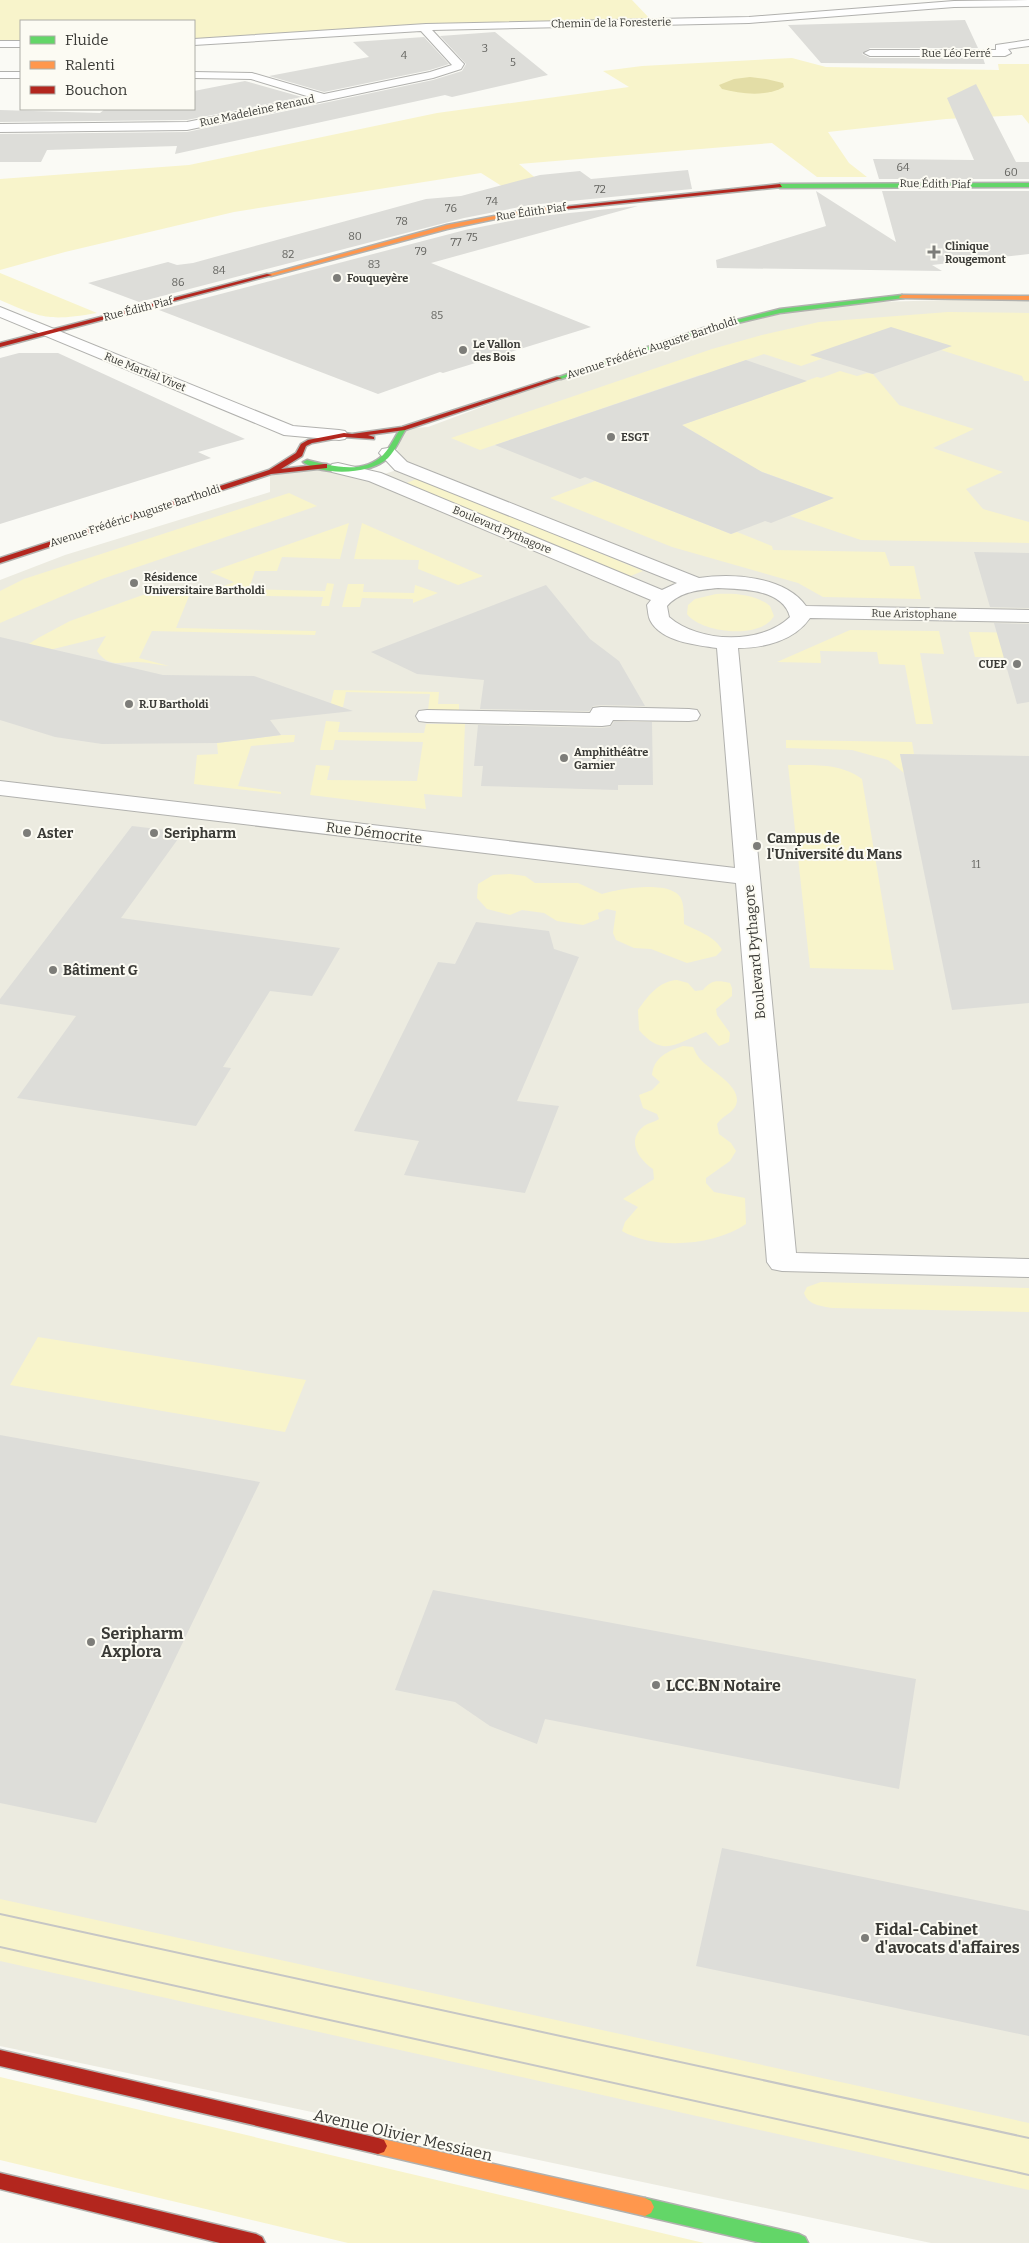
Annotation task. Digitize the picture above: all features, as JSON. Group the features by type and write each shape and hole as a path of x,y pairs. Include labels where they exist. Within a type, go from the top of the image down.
{"street":[{"name":"Chemin de la Foresterie","path":"195,42 426,27 749,20 954,4 1029,3"},
{"name":"Rue Madeleine Renaud","path":"0,128 186,126 433,75 457,67 458,64 428,32 426,27"},
{"name":"Rue Léo Ferré","path":"870,53 1005,53 1000,47 1029,43"},
{"path":"0,44 20,44"},
{"path":"0,75 20,75"},
{"path":"195,75 258,77 324,98"},
{"name":"Rue Édith Piaf","path":"0,345 464,224 530,211 795,185 1029,185"},
{"name":"Avenue Frédéric Auguste Bartholdi","path":"270,472 299,452 310,441 403,429 706,329 764,315 807,306 907,297 1029,298"},
{"name":"Rue Martial Vivet","path":"0,312 290,431 347,435"},
{"name":"Avenue Frédéric Auguste Bartholdi","path":"0,561 270,472 370,464 379,461 403,429"},
{"path":"290,431 299,452 310,463 331,467"},
{"name":"Avenue Frédéric Auguste Bartholdi","path":"347,435 382,441 388,451"},
{"name":"Boulevard Pythagore","path":"388,451 401,466 698,585"},
{"name":"Boulevard Pythagore","path":"331,467 375,477 664,598"},
{"path":"739,583 769,589 790,599 800,612 797,623 785,633 765,639 727,642 693,637 665,625 657,613 658,605 664,598 678,590 698,585 739,583"},
{"name":"Rue Aristophane","path":"800,612 1029,616"},
{"name":"Boulevard Pythagore","path":"727,642 782,1262 1029,1268"},
{"path":"427,716 602,720 601,713 689,715"},
{"name":"Rue Démocrite","path":"0,788 748,878"},
{"name":"Avenue Olivier Messiaen","path":"0,2058 800,2243"},
{"path":"0,2181 256,2243"}],"shaded area":[{"path":"0,0 632,0 653,22 509,25 195,42 195,20 20,20 20,44 0,44"},
{"path":"792,58 826,67 999,70 998,64 1029,64 1029,124 1022,115 946,119 828,132 849,163 867,177 817,177 772,143 519,164 560,199 530,204 481,173 234,212 65,252 0,270 0,179 189,165 437,113 629,87 603,71 642,66"},
{"path":"750,77 783,83 784,87 769,92 753,94 722,89 719,85 734,79"},
{"path":"0,273 97,313 68,317 47,317 37,315 0,300"},
{"path":"1029,298 1029,2243 931,2243 0,2046 0,580 65,555 270,492 270,472 324,466 375,477 403,468 394,461 403,429 428,427 570,374 706,329 838,303"},
{"path":"948,312 1029,313 1029,381 1024,381 1022,376 941,350 951,346 824,358 801,366 764,354 717,370 712,380 700,375 480,450 451,438 712,349 762,335 819,322"},
{"path":"840,371 857,376 867,373 873,374 899,405 974,429 933,448 1003,472 966,489 983,509 1029,522 1029,543 861,540 790,516 833,498 708,452 708,440 682,425 817,377 821,378"},
{"path":"419,478 643,571 628,577 404,484"},
{"path":"595,481 731,534 737,532 772,546 773,550 885,552 890,566 914,566 921,599 823,597 798,583 672,547 550,498"},
{"path":"289,493 317,506 102,579 0,623 0,591 24,579"},
{"path":"349,523 340,559 282,557 277,571 255,571 249,589 325,591 327,583 334,584 329,606 321,606 323,597 202,595 234,582 210,572"},
{"path":"362,523 483,576 458,585 418,569 419,560 354,559"},
{"path":"348,584 364,584 363,592 414,593 415,585 438,593 413,603 413,599 362,598 360,607 342,607"},
{"path":"168,586 189,596 176,628 316,631 315,635 152,631 139,658 169,666 141,662 110,662 97,651 106,636 1,662 38,638 70,621"},
{"path":"716,594 737,594 758,599 770,606 774,616 767,624 757,628 731,631 705,626 694,621 687,614 688,605 695,599"},
{"path":"850,630 939,631 944,654 920,653 933,724 916,724 905,665 879,664 877,652 820,651 821,663 777,662"},
{"path":"969,632 1029,633 1029,658 975,657"},
{"path":"334,690 439,692 438,704 459,704 459,711 428,710 430,694 346,692 343,707 330,707"},
{"path":"326,721 340,722 338,732 424,733 426,724 465,724 462,797 424,794 426,809 310,795 316,765 330,766 327,780 417,781 423,742 335,740 333,750 320,750"},
{"path":"295,735 294,742 251,746 238,786 281,792 281,794 194,784 197,755 218,754 217,743"},
{"path":"786,740 912,742 914,754 900,754 904,773 888,760 852,750 786,748"},
{"path":"788,765 827,766 845,770 862,779 894,970 810,968"},
{"path":"510,874 525,876 535,883 578,883 602,894 645,887 669,889 677,894 682,901 684,924 710,937 722,950 716,956 687,963 651,949 634,948 616,940 613,933 616,911 607,909 598,913 599,919 583,925 557,921 544,913 522,910 510,915 487,909 477,898 478,884 493,875"},
{"path":"677,980 688,983 695,991 703,990 709,984 715,982 730,983 732,996 716,1009 717,1015 730,1033 729,1042 719,1046 706,1032 671,1046 664,1046 648,1039 639,1030 638,1010 659,986"},
{"path":"683,1046 693,1047 701,1060 725,1080 735,1092 737,1098 735,1108 717,1124 719,1134 731,1143 736,1151 730,1161 706,1178 706,1183 714,1192 745,1198 746,1224 718,1237 684,1243 667,1243 635,1237 622,1231 625,1222 638,1207 623,1199 654,1179 653,1169 639,1155 635,1143 639,1131 644,1126 659,1119 657,1114 643,1108 639,1095 652,1090 660,1082 652,1075 659,1059 672,1050"},
{"path":"821,1282 1029,1288 1029,1312 832,1308 819,1306 809,1300 804,1293 807,1287"},
{"path":"38,1337 306,1380 285,1432 10,1385"},
{"path":"0,1899 1029,2123 1029,2190 0,1961"},
{"path":"0,2077 704,2243 348,2243 0,2160"}],"building":[{"path":"965,20 978,48 870,48 862,54 870,58 983,58 985,64 821,63 788,25"},
{"path":"495,32 548,75 452,97 445,95 175,154 177,146 47,150 41,162 0,162 0,134 187,132 433,80 462,71 466,64 440,36"},
{"path":"424,37 449,64 430,70 324,92 269,76 369,57 353,42"},
{"path":"245,81 302,97 187,120 0,122 0,110 100,113 104,110 195,110 195,91"},
{"path":"976,84 1016,162 1029,162 1029,179 879,179 873,159 974,160 947,98"},
{"path":"688,170 692,189 530,205 464,218 139,302 88,283 168,262 177,265 193,263 426,199 461,196 540,175 580,171 591,179"},
{"path":"816,191 896,242 882,191 1029,191 1029,254 932,265 942,271 717,268 716,260 826,226"},
{"path":"638,206 431,263 591,327 443,373 440,372 378,394 159,310 465,230 530,217"},
{"path":"891,327 952,346 873,374 810,355"},
{"path":"19,353 58,353 245,439 198,452 211,458 0,524 0,358"},
{"name":"ESGT","path":"746,360 807,381 682,425 762,472 834,498 771,523 765,521 731,534 585,477 580,479 495,445"},
{"path":"974,552 1029,553 1029,608 990,607"},
{"path":"546,585 590,639 619,661 645,706 601,705 593,706 589,711 480,709 484,680 417,674 371,652"},
{"path":"994,623 1029,624 1029,702 1017,704"},
{"name":"R.U Bartholdi","path":"0,637 163,675 254,676 353,711 270,720 281,735 217,743 102,744 55,737 0,720"},
{"name":"Amphithéâtre Garnier","path":"614,722 652,722 653,785 618,785 618,790 481,786 483,766 474,766 478,725 602,728 610,727"},
{"path":"900,754 1029,756 1029,1003 952,1010"},
{"path":"132,826 183,832 121,918 340,948 312,996 270,991 223,1067 231,1068 196,1126 17,1098 76,1016 0,1004 0,999"},
{"path":"476,922 549,931 554,949 579,957 517,1101 559,1106 525,1193 404,1175 419,1141 354,1131 438,962 455,964"},
{"name":"Seripharm Axplora","path":"0,1435 260,1482 96,1823 0,1803"},
{"name":"LCC.BN Notaire","path":"433,1590 916,1679 899,1789 545,1719 537,1744 490,1726 455,1702 395,1690"},
{"name":"Fidal-Cabinet d'avocats d'affaires","path":"722,1848 1029,1911 1029,2036 696,1966"}],"tram line":[{"path":"0,1914 1029,2138"},
{"path":"0,1947 1029,2175"}],"traffic: fast":[{"path":"780,186 1029,185"},
{"path":"559,378 706,329 780,311 902,297"},
{"path":"307,462 337,469 370,466 386,456 403,429"},
{"path":"645,2207 799,2243"}],"traffic: slow":[{"path":"269,275 447,227 483,219 556,208"},
{"path":"902,297 1029,298"},
{"path":"378,2146 645,2207"}],"traffic: jam":[{"path":"556,208 780,186"},
{"path":"0,345 269,275"},
{"path":"355,435 403,429 559,378"},
{"path":"271,472 299,454 303,445 310,441 344,435 372,438"},
{"path":"0,561 270,472 324,466"},
{"path":"0,2058 378,2146"},
{"path":"0,2181 256,2243"}],"place":[{"name":"Clinique Rougemont","path":"934,252"},
{"name":"Fouqueyère","path":"337,278"},
{"name":"Le Vallon des Bois","path":"463,350"},
{"name":"ESGT","path":"611,437"},
{"name":"Résidence Universitaire Bartholdi","path":"134,583"},
{"name":"CUEP","path":"1017,664"},
{"name":"R.U Bartholdi","path":"129,704"},
{"name":"Amphithéâtre Garnier","path":"564,758"},
{"name":"Aster","path":"27,833"},
{"name":"Seripharm","path":"154,833"},
{"name":"Campus de l'Université du Mans","path":"757,846"},
{"name":"Bâtiment G","path":"53,970"},
{"name":"Seripharm Axplora","path":"91,1642"},
{"name":"LCC.BN Notaire","path":"656,1685"},
{"name":"Fidal-Cabinet d'avocats d'affaires","path":"865,1938"}]}
